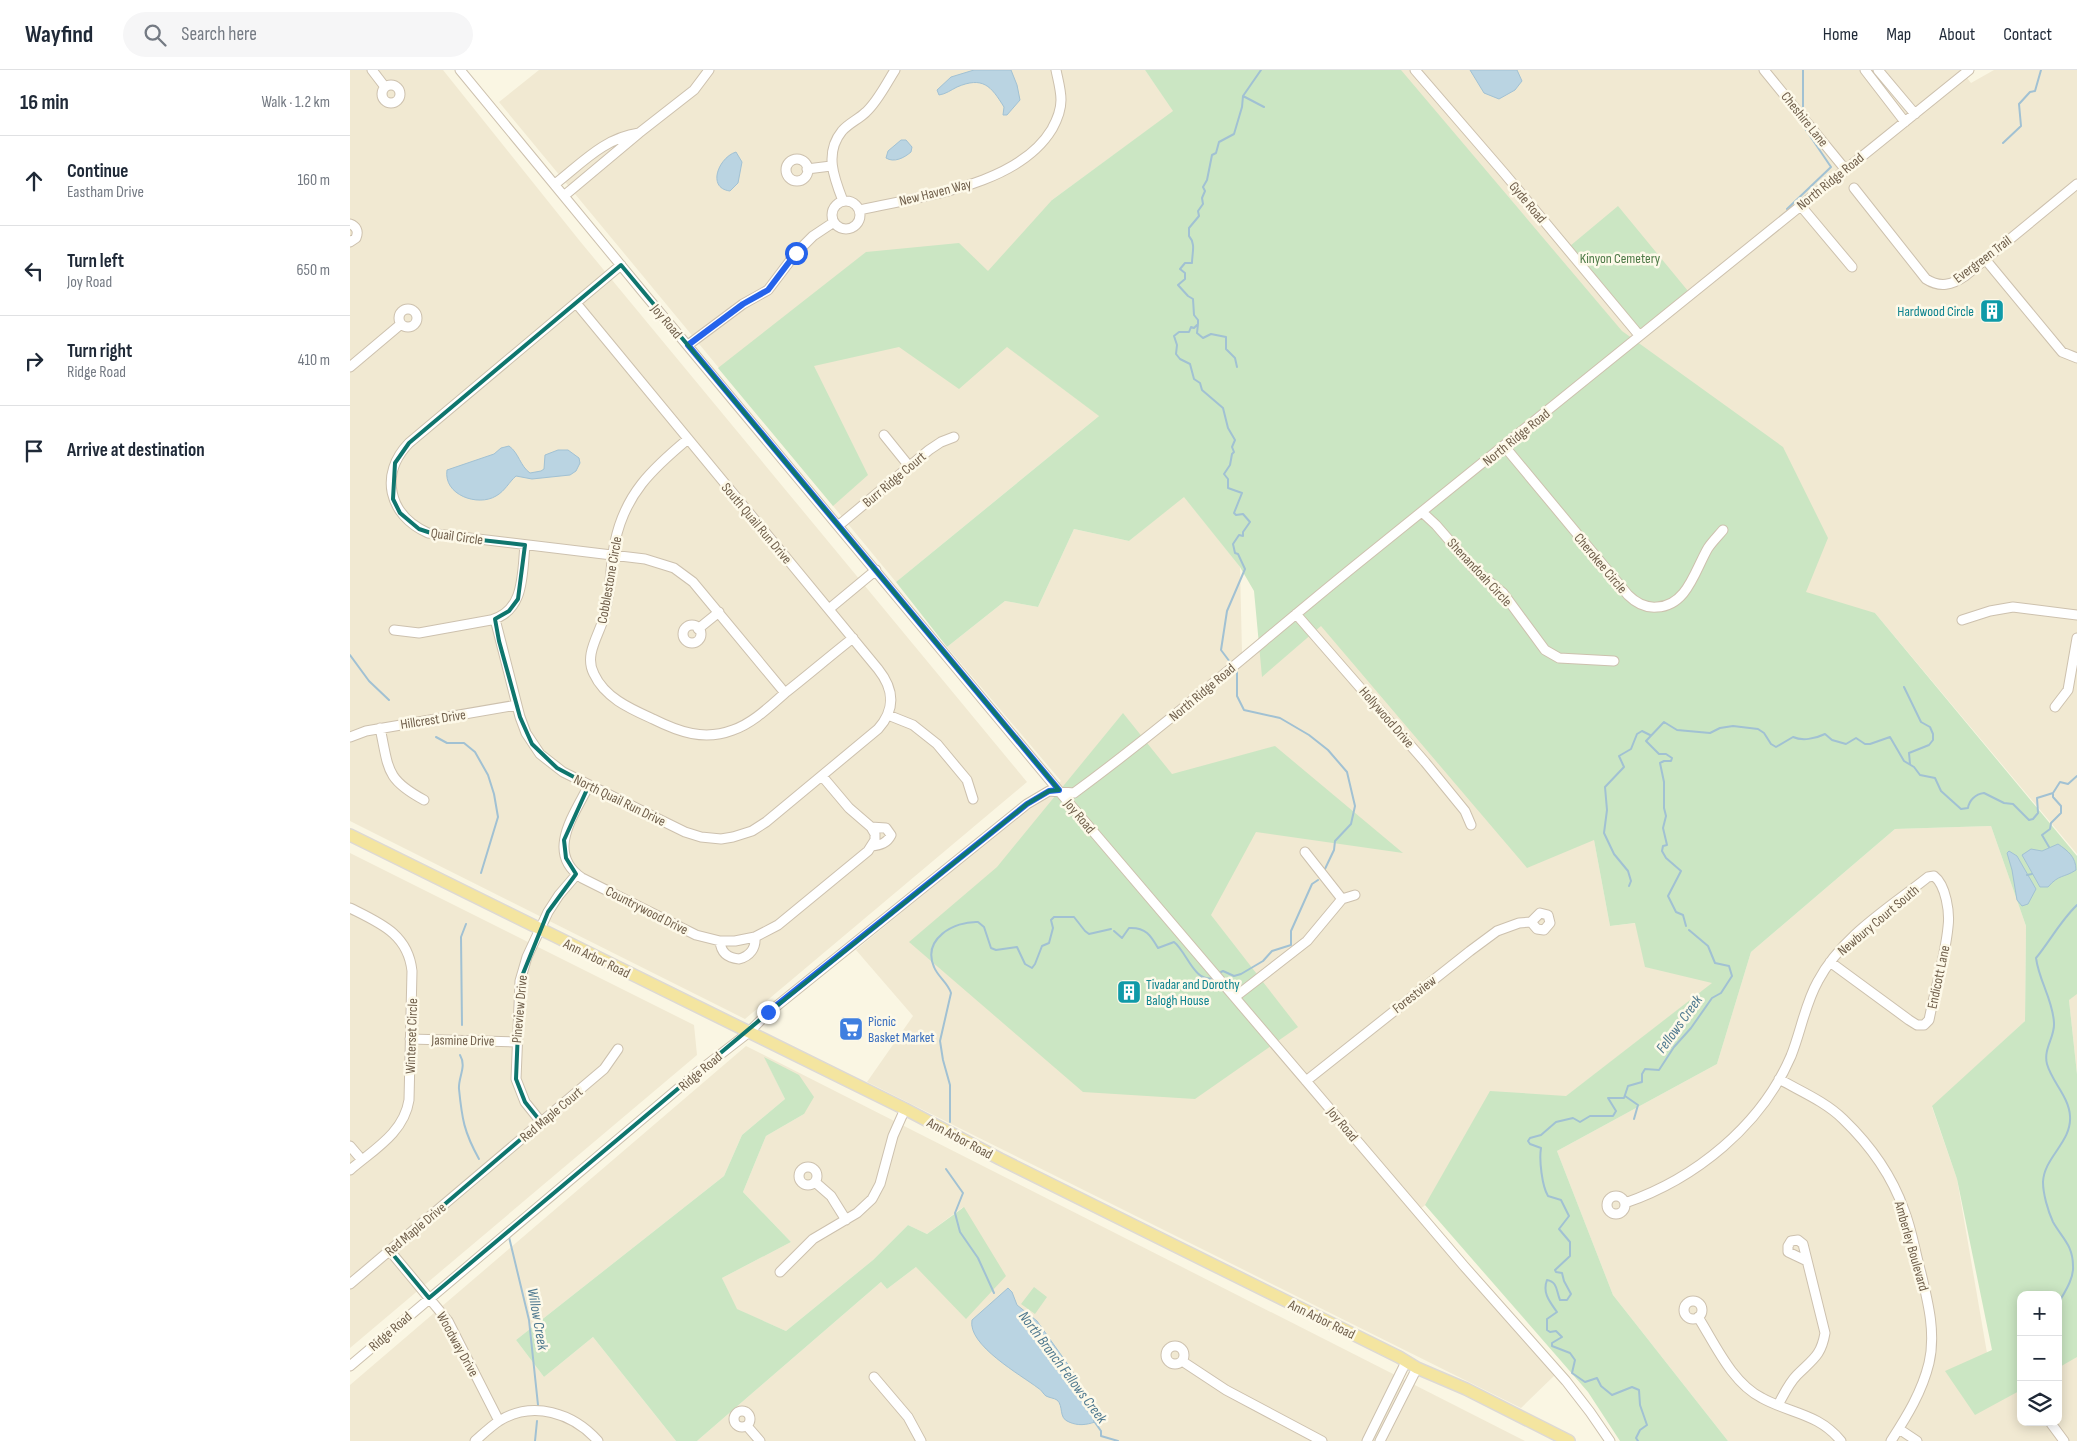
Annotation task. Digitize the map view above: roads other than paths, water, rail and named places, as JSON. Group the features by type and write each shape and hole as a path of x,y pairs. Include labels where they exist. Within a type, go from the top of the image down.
{"main road":[{"name":"Ann Arbor Road","path":"350,835 905,1110 1417,1368 1569,1441"}],"street":[{"path":"372,70 386,87"},
{"name":"Joy Road","path":"460,70 1059,790 1468,1270 1566,1381 1610,1441"},
{"path":"565,195 694,90 709,70"},
{"path":"842,201 831,166 833,148 841,132 871,106 895,70"},
{"name":"New Haven Way","path":"860,210 964,187 1024,159 1046,139 1057,120 1061,101 1056,70"},
{"name":"Gyde Road","path":"1415,70 1639,335"},
{"name":"Cheshire Lane","path":"1764,70 1845,169"},
{"path":"1865,70 1905,122"},
{"path":"1878,70 1915,114"},
{"name":"North Ridge Road","path":"1059,790 1074,793 1121,758 1296,614 1505,447 1639,335 1969,70"},
{"path":"555,184 607,142 626,135 639,133"},
{"path":"808,168 831,166"},
{"name":"Evergreen Trail","path":"1854,188 1926,279 1938,285 1952,283 1965,276 2077,184"},
{"path":"842,201 853,202 860,210 859,222 849,229 838,226 834,222 832,212 838,203 842,201"},
{"path":"1800,206 1852,267"},
{"path":"688,345 743,304 768,290 796,253 813,236 834,222"},
{"path":"350,224 355,226 358,232 356,238 350,242"},
{"path":"1985,259 2062,352 2077,358"},
{"name":"Quail Circle","path":"621,264 409,443 398,456 392,473 392,491 396,506 405,518 419,529 437,535 651,560 674,568 693,582 785,693"},
{"name":"South Quail Run Drive","path":"576,303 853,638 888,683 891,698 888,715"},
{"path":"350,367 401,324"},
{"path":"884,436 909,466"},
{"name":"Burr Ridge Court","path":"838,526 909,466 941,442 954,437"},
{"name":"Cobblestone Circle","path":"688,439 654,468 634,492 621,520 613,555 606,612 592,648 590,659 594,676 614,698 629,708 675,730 707,735 725,733 743,726 853,638"},
{"name":"Cherokee Circle","path":"1505,447 1628,595 1643,605 1663,607 1679,598 1686,589 1708,548 1723,530"},
{"name":"Shenandoah Circle","path":"1422,512 1476,570 1503,593 1545,650 1559,658 1614,661"},
{"path":"394,630 419,633 494,619 509,611 518,598 525,545"},
{"path":"829,609 876,570"},
{"path":"1962,620 2013,607 2077,615"},
{"path":"698,629 719,612"},
{"name":"Hollywood Drive","path":"1296,614 1425,762 1465,811 1472,825"},
{"name":"North Quail Run Drive","path":"494,619 526,733 540,754 557,768 589,785 701,838 721,839 743,835 760,826 878,729 888,715"},
{"path":"2055,707 2068,690 2077,638"},
{"name":"Hillcrest Drive","path":"350,737 380,728 517,705"},
{"path":"888,715 913,725 929,736 966,780 973,799"},
{"path":"380,728 388,766 393,778 401,786 424,800"},
{"name":"Countrywood Drive","path":"577,874 696,935 720,941 735,941 755,937 778,924 872,846 888,841 891,835 886,828 871,827 849,808 822,776"},
{"path":"577,874 566,858 564,840 589,785"},
{"name":"Ridge Road","path":"350,1366 699,1071 748,1033 768,1012 1027,804 1049,791 1059,790"},
{"path":"871,827 875,834 872,846"},
{"path":"1306,852 1342,899"},
{"name":"Pineview Drive","path":"541,1122 525,1102 518,1087 516,1042 520,980 527,957 553,903 577,874"},
{"name":"Newbury Court South","path":"1624,1203 1664,1187 1692,1171 1739,1132 1764,1102 1779,1079 1790,1057 1818,980 1830,962 1853,936 1928,877 1934,876"},
{"name":"Endicott Lane","path":"1830,962 1917,1026 1924,1025 1929,1020 1949,926 1948,910 1940,880 1934,876"},
{"path":"1236,997 1307,941 1342,899 1354,895"},
{"name":"Winterset Circle","path":"350,908 388,927 398,936 406,948 412,971 409,1100 405,1116 394,1133 350,1170"},
{"name":"Forestview","path":"1306,1081 1473,948 1498,931 1519,923 1531,922"},
{"path":"720,941 722,949 727,956 739,959 751,953 755,937"},
{"name":"Jasmine Drive","path":"410,1039 516,1042"},
{"name":"Red Maple Court","path":"480,1174 604,1069 618,1049"},
{"name":"Amberley Boulevard","path":"1779,1079 1842,1117 1863,1139 1876,1156 1904,1210 1924,1287 1930,1316 1932,1340 1929,1362 1922,1388 1891,1441"},
{"path":"780,1272 813,1239 862,1209 876,1192 893,1136 905,1110"},
{"path":"350,1146 362,1160"},
{"name":"Red Maple Drive","path":"350,1284 480,1174"},
{"path":"815,1182 831,1196 846,1220"},
{"name":"Woodway Drive","path":"390,1251 448,1321 499,1421"},
{"path":"1778,1405 1788,1386 1818,1355 1826,1333 1807,1262"},
{"path":"1698,1317 1735,1374 1747,1388 1760,1398 1822,1422 1841,1441"},
{"path":"1182,1360 1226,1390 1322,1441"},
{"path":"1367,1441 1406,1362"},
{"path":"1380,1441 1417,1368"},
{"path":"874,1377 908,1417 921,1441"},
{"path":"475,1441 499,1421 531,1410 557,1413 589,1431 598,1441"},
{"path":"747,1426 760,1441"},
{"path":"2053,1426 2064,1441"},
{"path":"1899,1428 1917,1441"},
{"name":"Amberley Boulevard","path":"1883,1441 1899,1428"}],"water":[{"path":"974,70 1011,70 1020,100 1007,115 1003,115 1004,107 995,93 980,83 966,84 939,95 937,90 951,77"},
{"path":"1470,70 1517,70 1522,81 1515,90 1499,99 1484,93"},
{"path":"901,140 906,140 912,147 911,152 899,159 892,160 886,158 888,151"},
{"path":"736,152 742,162 738,183 730,191 723,189 718,184 718,172 725,160"},
{"path":"509,446 530,473 544,469 545,455 558,450 568,450 579,458 580,463 576,471 570,475 532,479 516,476 499,494 489,499 480,500 463,497 450,486 447,479 447,470 494,454 501,448"},
{"path":"2058,844 2073,858 2076,870 2059,878 2048,887 2040,887 2022,855 2031,849 2042,851"},
{"path":"2009,851 2017,856 2036,889 2028,904 2022,906 2017,900 2007,853"},
{"path":"1008,1288 1012,1292 1017,1305 1037,1321 1069,1366 1093,1405 1095,1422 1079,1425 1063,1418 1057,1400 1046,1396 1008,1367 986,1349 978,1339 973,1330 972,1320"}],"waterway":[{"name":"North Branch Fellows Creek","path":"1198,324 1198,320 1194,315 1193,299 1178,285 1185,279 1185,273 1180,269 1185,263 1192,263 1193,245 1189,236 1189,228 1199,216 1198,211 1203,204 1202,198 1205,191 1203,187 1207,180 1212,155 1216,153 1219,142 1234,134 1242,107 1243,96 1261,70"},
{"path":"1803,70 1803,110"},
{"path":"2003,143 2021,126 2019,104 2030,92 2035,91 2041,70"},
{"path":"1243,96 1264,107"},
{"path":"1787,209 1831,167 1802,124"},
{"name":"North Branch Fellows Creek","path":"1198,324 1194,328 1191,327 1189,332 1179,332 1174,336 1177,345 1176,354 1180,359 1190,364 1194,379 1200,383 1202,390 1223,408 1228,428 1235,440 1232,447 1234,452 1230,465 1224,474 1228,479 1228,488 1242,493 1234,513 1236,515 1243,514 1250,522 1243,532 1243,536 1239,535 1233,544 1235,553 1238,554 1245,569 1227,611 1221,650 1230,662"},
{"path":"1198,324 1197,333 1203,338 1211,334 1226,337 1226,349 1235,358 1237,367"},
{"name":"Willow Creek","path":"350,655 369,681 389,700"},
{"name":"North Branch Fellows Creek","path":"1237,670 1237,696 1244,710 1280,718 1309,735 1328,750 1347,772 1355,806 1351,824 1335,841 1334,850 1324,871"},
{"path":"1904,687 1921,722 1930,727 1933,734 1933,740 1929,745 1909,753 1910,764"},
{"name":"Fellows Creek","path":"1686,926 1683,915 1676,912 1668,896 1681,871 1666,858 1662,851 1663,846 1667,845 1663,828 1666,816 1664,808 1664,782 1660,763 1671,761 1672,758 1666,754 1659,754 1646,741 1664,722 1677,730 1710,733 1720,728 1733,726 1758,729 1776,747 1793,737 1809,739 1825,734 1832,740 1846,744 1856,738 1865,744 1870,744 1890,737 1904,761 1914,767 1920,775 1935,778 1941,791 1961,809 1968,808 1973,798 1984,793 2004,803 2013,804 2029,820 2033,819 2038,813 2037,798 2053,793 2060,782 2068,784 2077,776"},
{"path":"1629,886 1631,881 1628,871 1614,854 1604,833 1607,810 1605,787 1624,767 1619,756 1631,749 1637,734 1642,731 1650,735"},
{"name":"Willow Creek","path":"436,737 447,743 464,743 475,752 488,775 498,817 481,873"},
{"path":"2049,847 2042,835 2050,829 2051,823 2061,813 2061,806 2053,797 2053,794"},
{"path":"2027,875 2032,874"},
{"name":"North Branch Fellows Creek","path":"1219,973 1223,971 1234,976 1241,974 1263,961 1272,951 1291,945 1291,931 1312,884 1318,880"},
{"path":"2062,1297 2072,1276 2073,1259 2069,1247 2051,1218 2043,1182 2048,1165 2067,1134 2070,1116 2067,1102 2047,1064 2047,1053 2054,1023 2051,1006 2036,958 2077,905"},
{"name":"North Branch Fellows Creek","path":"950,1122 950,1085 940,1041 951,993 934,967 931,957 932,948 936,940 950,928 969,922 978,922 984,927 991,948 996,950 1017,947 1025,964 1032,968 1042,946 1049,943 1053,928 1051,920 1054,917 1074,917 1089,934 1111,929"},
{"name":"Willow Creek","path":"462,1025 461,937 466,924"},
{"name":"North Branch Fellows Creek","path":"1114,931 1122,938 1129,928 1140,929 1150,936 1158,948 1174,942 1191,966 1201,976 1214,978"},
{"name":"Fellows Creek","path":"1638,1441 1636,1438 1640,1430 1647,1425 1640,1405 1639,1390 1632,1387 1612,1395 1601,1386 1597,1378 1585,1382 1572,1373 1575,1360 1570,1353 1552,1346 1552,1343 1562,1337 1556,1331 1550,1332 1547,1330 1547,1319 1557,1312 1545,1289 1547,1280 1551,1281 1556,1287 1560,1300 1567,1300 1571,1294 1562,1273 1555,1270 1570,1256 1570,1242 1559,1229 1569,1216 1561,1200 1548,1196 1542,1173 1541,1148 1530,1144 1528,1141 1530,1138 1541,1135 1556,1122 1573,1118 1580,1122 1590,1116 1613,1116 1616,1111 1608,1098 1624,1098 1628,1086 1642,1082 1642,1074 1645,1069 1659,1070 1674,1047 1691,1028 1712,998 1721,993 1732,976 1729,966 1715,963 1708,946 1689,930"},
{"name":"Willow Creek","path":"460,1055 463,1064 459,1089 463,1117 470,1141 479,1159"},
{"path":"1625,1096 1638,1105 1634,1119"},
{"name":"North Branch Fellows Creek","path":"946,1169 963,1193 955,1213 960,1232 978,1258 994,1293"},
{"name":"Willow Creek","path":"509,1237 529,1320 538,1405"},
{"name":"Willow Creek","path":"535,1441 537,1421"},
{"name":"North Branch Fellows Creek","path":"1094,1421 1101,1431 1101,1436 1118,1441"}],"place":[{"name":"Hardwood Circle","path":"1992,311"},
{"name":"Tivadar and Dorothy Balogh House","path":"1129,992"},
{"name":"Picnic Basket Market","path":"851,1029"}],"park label":[{"name":"Kinyon Cemetery","path":"1620,258"}]}
